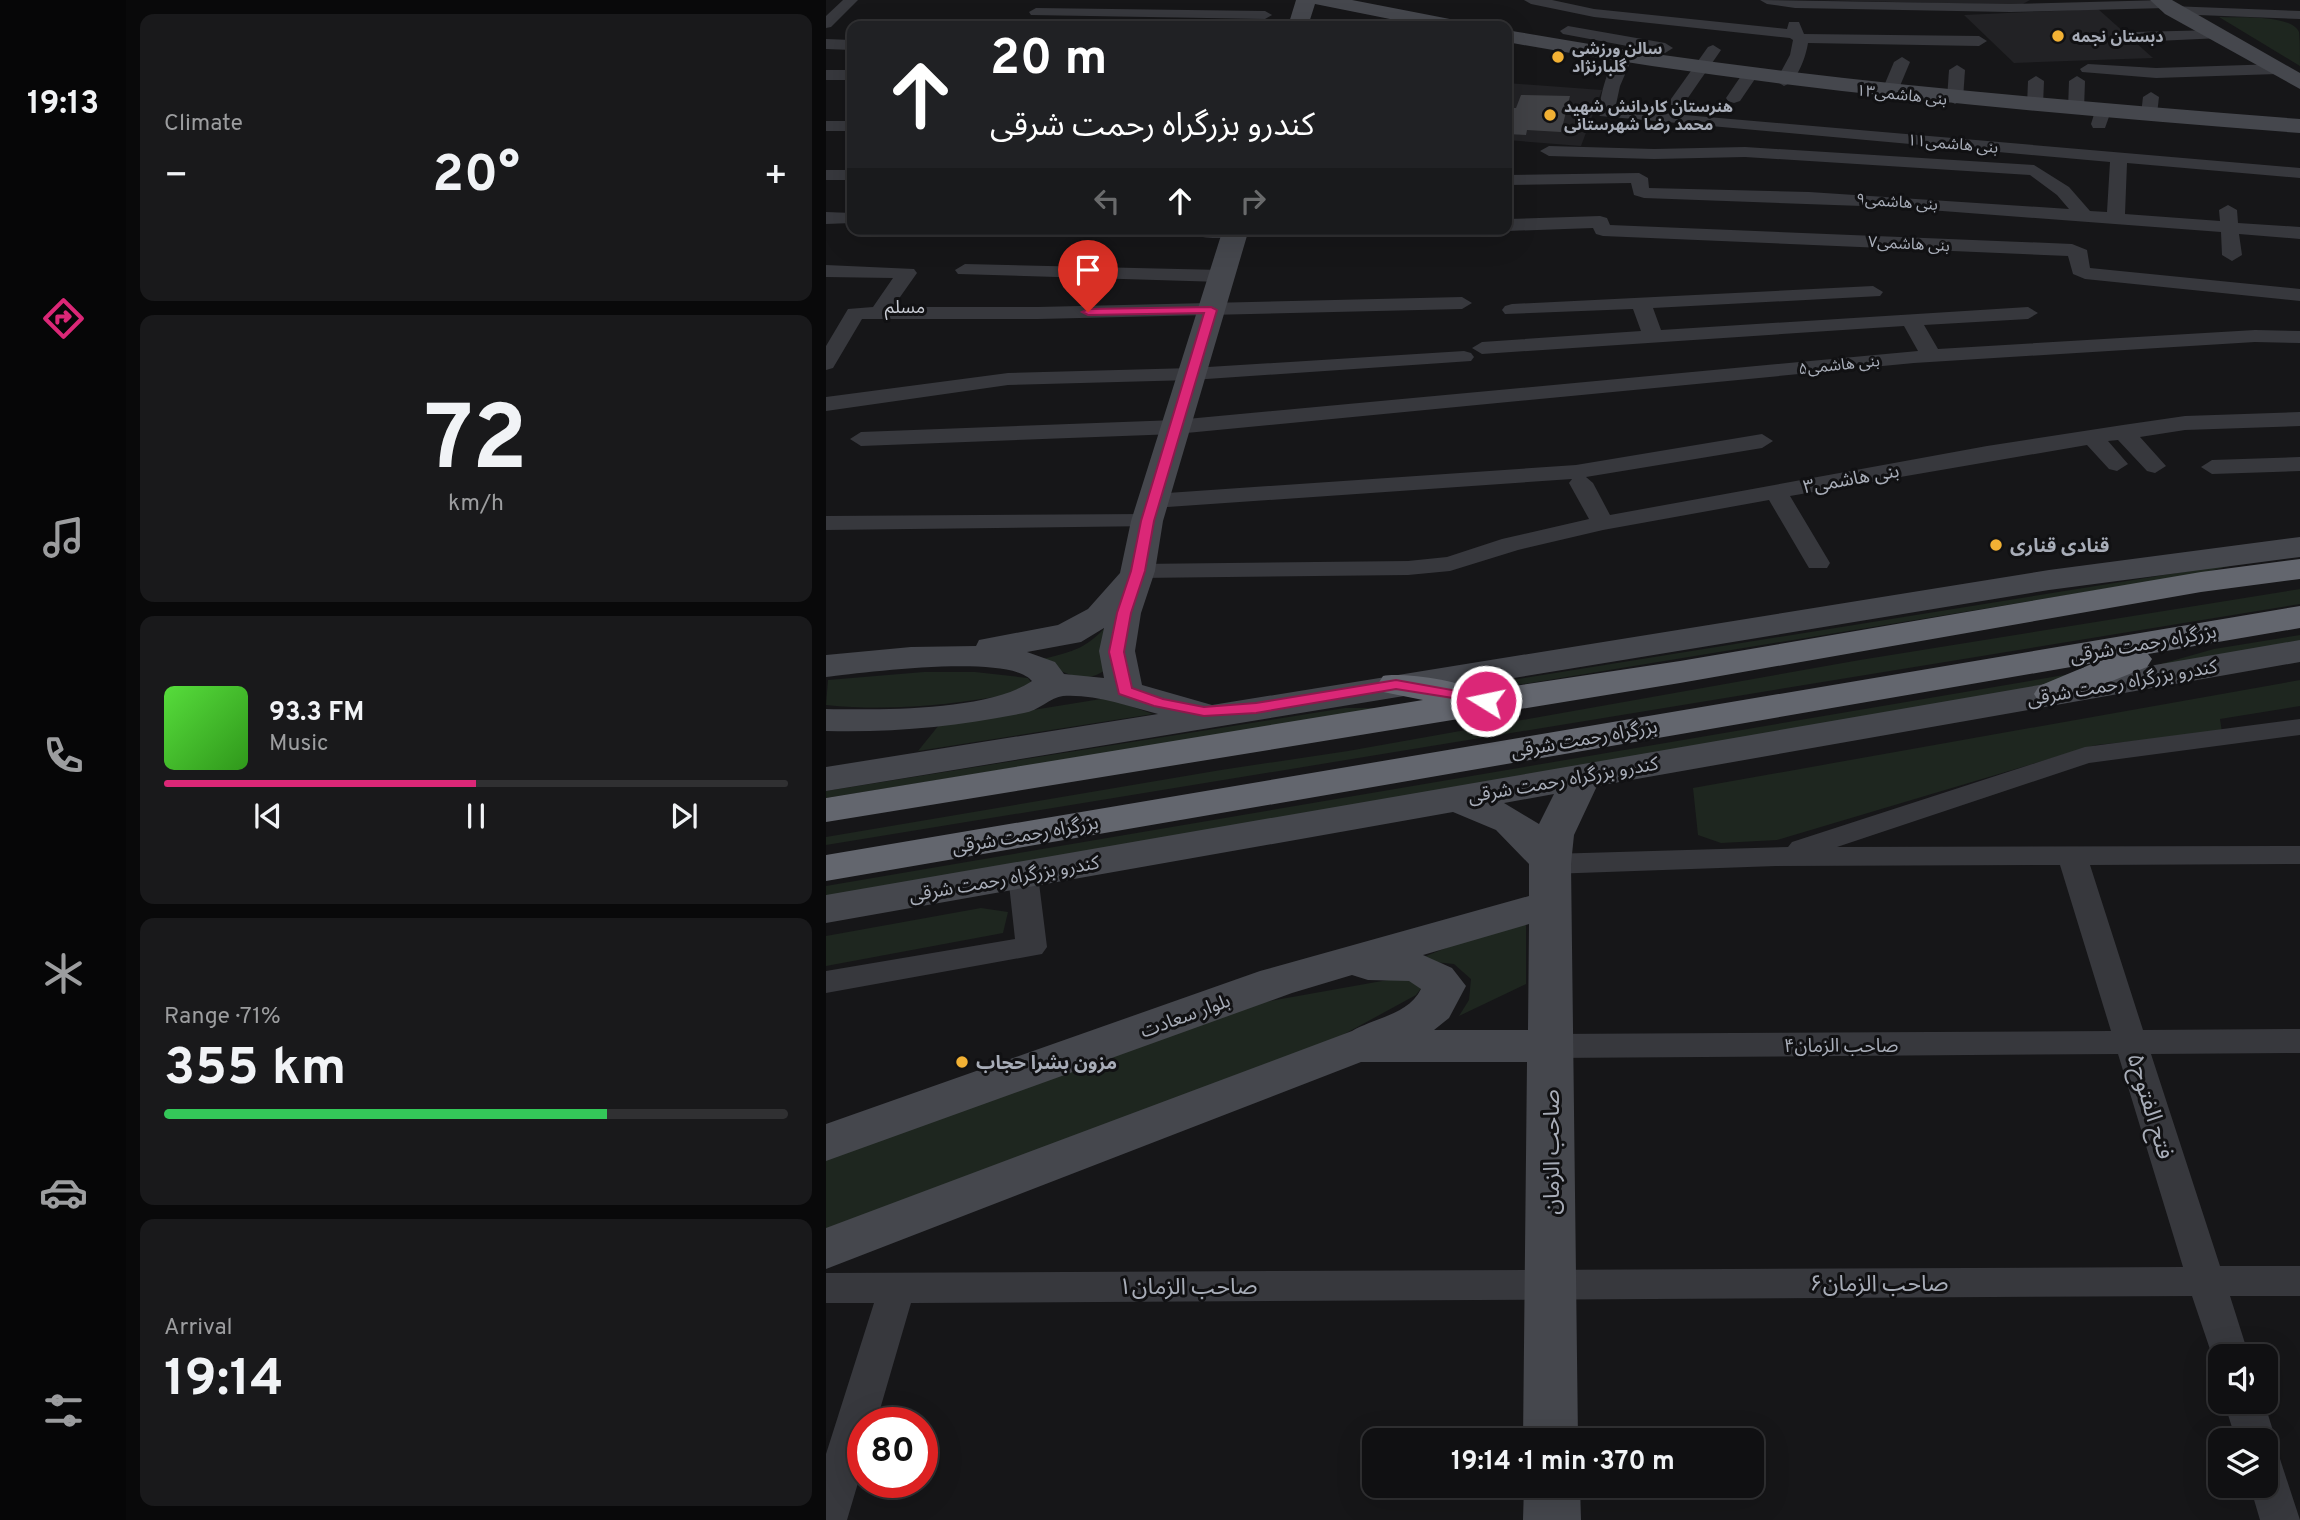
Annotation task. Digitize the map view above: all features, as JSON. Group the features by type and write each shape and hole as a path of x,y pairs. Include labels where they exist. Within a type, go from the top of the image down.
{"highway":[{"path":"2201,582 2300,554"},
{"path":"826,810 1486,701 1680,673 2201,582 2300,569"},
{"name":"بزرگراه رحمت شرقی","path":"826,868 2300,617"},
{"path":"2052,694 2186,636"},
{"path":"1396,684 1486,701"}],"street":[{"path":"1300,21 1306,0"},
{"path":"1324,0 1430,21"},
{"path":"1531,0 1594,13 1798,36 1979,41"},
{"path":"1767,0 2010,8 2165,5 2300,15"},
{"path":"826,1 850,1"},
{"path":"826,24 850,1"},
{"path":"1784,81 1798,55 1794,2"},
{"path":"2165,5 2300,82"},
{"path":"1030,21 1041,6 1265,15"},
{"path":"1548,44 1594,13"},
{"path":"1568,31 1665,48"},
{"path":"2135,37 2216,35"},
{"name":"بنی هاشمی۱۳","path":"1512,37 1624,58 1707,59 1749,76 1784,81 2076,109 2101,117 2150,106 2191,124 2300,126"},
{"path":"826,44 847,45"},
{"path":"1798,55 1818,56"},
{"name":"بنی هاشمی۱۱","path":"1624,58 1612,86 1606,113 2119,158 2163,154 2189,164 2215,158 2259,162 2300,173"},
{"path":"1676,102 1707,59"},
{"path":"1889,93 1902,62"},
{"path":"2076,109 2082,75 2277,69"},
{"path":"1955,99 1956,70"},
{"path":"826,75 847,75"},
{"path":"1734,98 1749,76"},
{"path":"2035,105 2036,81"},
{"path":"826,125 847,125"},
{"path":"1549,151 1654,154 1745,152 2034,170 2063,191 2085,216"},
{"path":"2116,218 2119,158"},
{"path":"2259,162 2264,191"},
{"path":"2189,164 2190,187"},
{"path":"826,175 847,175"},
{"name":"بنی هاشمی۹","path":"1512,180 1639,178 1640,191 1644,193 1815,196 2116,218 2177,215 2229,219 2300,233"},
{"path":"826,218 847,218"},
{"path":"2229,219 2232,255"},
{"name":"بنی هاشمی۷","path":"1512,226 1600,222 1603,230 2071,250 2080,254 2080,270 2085,273 2300,295"},
{"path":"1125,691 1117,652 1124,613 1138,571 1150,511 1234,235"},
{"path":"965,270 1222,276"},
{"path":"826,271 907,273 879,313"},
{"path":"1513,310 1873,292"},
{"path":"1734,299 1751,331"},
{"path":"826,364 835,333 855,313 1038,313 1462,303"},
{"path":"1641,303 1653,337"},
{"path":"826,404 1008,379 1192,374 1653,337 2028,313"},
{"path":"1911,320 1931,356"},
{"name":"بنی هاشمی۵","path":"861,439 1176,427 1931,356 2255,336 2300,337"},
{"name":"بنی هاشمی۳","path":"1138,571 1408,568 1450,565 1511,544 1603,523 1776,491 2185,423 2300,419"},
{"path":"2123,432 2155,466"},
{"path":"2091,437 2117,464"},
{"path":"826,523 1150,511 1385,487 1576,472 1762,441"},
{"path":"2212,467 2300,464"},
{"path":"1581,483 1603,523"},
{"path":"1776,491 1818,563"},
{"path":"842,776 2049,580 2300,547"},
{"path":"826,666 1014,646 1068,634 1100,616 1138,571"},
{"name":"کندرو بزرگراه رحمت شرقی","path":"826,909 2300,651"},
{"path":"923,656 1010,658 1040,667 1053,684"},
{"path":"826,720 873,721 940,716 1026,702 1053,684 1125,691 1160,703 1204,711 1256,708"},
{"path":"842,776 901,745 900,733 873,721"},
{"path":"1776,857 2085,755 2300,727"},
{"name":"صاحب الزمان","path":"1552,1428 1550,884 1554,835 1581,777"},
{"path":"1451,798 1502,814 1535,841 1550,884 1776,857 2300,855"},
{"name":"فتح الفتوح۵","path":"2072,856 2226,1344"},
{"path":"826,982 1031,947 1023,875"},
{"name":"بلوار سعادت","path":"826,1143 1550,884"},
{"path":"826,1249 1408,1025 1432,1009 1441,997 1444,986 1437,976 1413,967 1368,965 1276,982"},
{"name":"صاحب الزمان۴","path":"1551,1046 2300,1041"},
{"path":"1357,1046 1551,1046"},
{"name":"صاحب الزمان۶","path":"1551,1284 2300,1281"},
{"name":"صاحب الزمان۱","path":"826,1288 1551,1284"},
{"path":"826,1520 897,1288"},
{"path":"1552,1498 1552,1520"},
{"path":"2274,1498 2281,1520"}],"shaded area":[{"path":"1810,0 2030,0 2021,5"},
{"name":"دبستان نجمه","path":"2098,9 2153,58 2014,63 1964,15"},
{"path":"2219,17 2275,20 2294,26 2299,32 2300,66"},
{"name":"هنرستان کاردانش شهید محمد رضا شهرستانی","path":"1512,83 1602,90 1581,146 1512,140"},
{"path":"2245,562 2202,573 1487,690 1462,688"},
{"path":"2300,589 2300,604 826,845 826,837 1348,751 1860,660"},
{"path":"1113,619 1105,670 1097,675 1072,675 1038,660 1088,643"},
{"path":"2300,635 2300,647 2122,675 2214,649"},
{"path":"924,672 975,672 1028,678 1032,684 1027,691 952,703 877,708 826,705 828,680"},
{"path":"2070,674 2037,688 826,896 826,886"},
{"path":"2300,680 2300,706 2220,719 2222,732 2096,745 1777,840 1721,843 1698,835 1693,788"},
{"path":"1107,698 1153,714 918,751 939,725"},
{"path":"1345,708 1385,708 826,798 826,791"},
{"path":"981,908 1008,912 1003,933 826,966 826,936"},
{"path":"1516,920 1526,924 1526,984 1459,1016 1469,1000 1471,979 1454,964 1416,960"},
{"path":"1410,976 1426,982 1416,995 1295,1061 826,1237 826,1154 1259,1003"}],"building":[{"path":"1521,95 1570,96 1561,132 1527,130 1526,135 1512,134 1512,108 1516,108"}],"place":[{"name":"دبستان نجمه","path":"2058,36"},
{"name":"سالن ورزشی گلبارنژاد","path":"1558,57"},
{"name":"هنرستان کاردانش شهید محمد رضا شهرستانی","path":"1550,115"},
{"name":"قنادی قناری","path":"1996,545"},
{"name":"مزون بشرا حجاب","path":"962,1062"}],"district":[{"name":"مسلم","path":"905,307"}],"route":[{"path":"1088,312 1211,310 1147,521 1138,571 1124,613 1117,652 1125,691 1160,703 1204,711 1256,708 1396,684 1486,701"}]}
